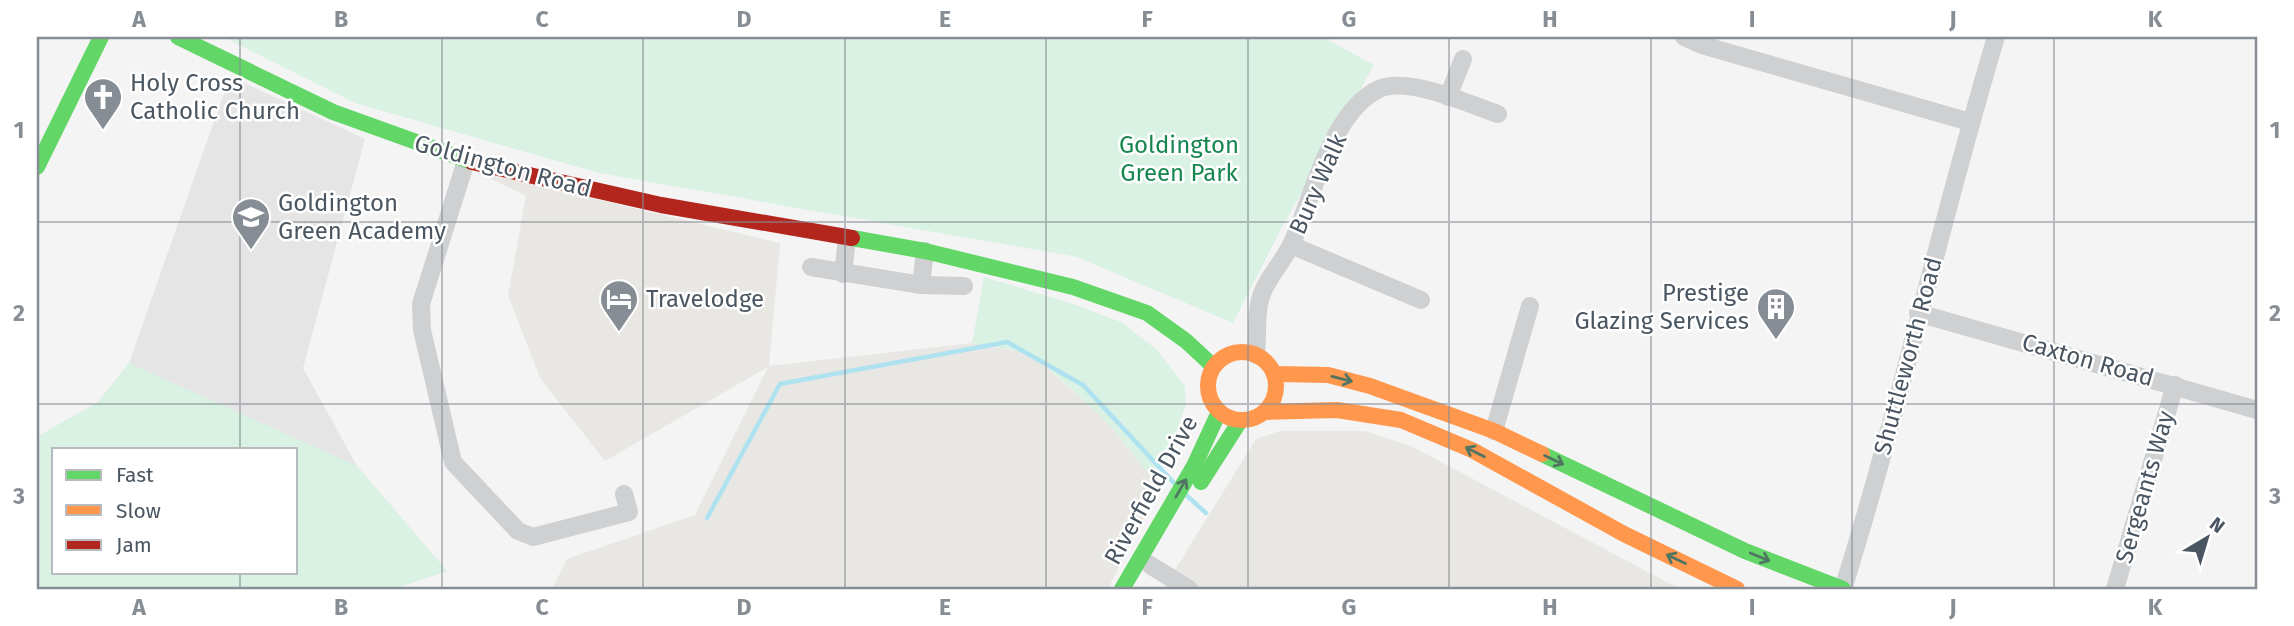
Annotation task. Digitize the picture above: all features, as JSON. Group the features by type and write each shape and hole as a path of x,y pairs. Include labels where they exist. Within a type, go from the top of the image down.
{"main road":[{"path":"37,167 101,37"},
{"name":"Goldington Road","path":"178,37 333,112 466,161 634,199 925,251 1073,287 1147,313 1186,341 1213,366"},
{"path":"1230,353 1256,355 1265,359 1275,373 1277,388 1273,402 1256,418 1240,421 1219,412 1209,398 1208,379 1213,366 1230,353"},
{"path":"1275,373 1328,375 1370,386 1494,431 1745,551 1843,589"},
{"path":"1265,412 1338,410 1401,420 1472,450 1624,534 1737,589"},
{"name":"Riverfield Drive","path":"1136,589 1200,469 1219,412"},
{"name":"Riverfield Drive","path":"1122,589 1200,469 1228,444 1240,421"}],"street":[{"path":"1684,37 1702,45 1970,122"},
{"name":"Shuttleworth Road","path":"1843,589 1896,409 1918,313 1996,37"},
{"path":"1448,97 1463,59"},
{"name":"Bury Walk","path":"1256,355 1263,292 1291,245 1316,180 1341,130 1358,106 1379,89 1399,85 1426,89 1498,114"},
{"path":"466,161 421,304 422,330 453,462 517,531 533,537 629,512 624,494"},
{"path":"843,274 847,238"},
{"path":"1291,245 1421,300"},
{"path":"921,285 925,251"},
{"path":"811,267 921,285 964,286"},
{"path":"1494,431 1530,306"},
{"name":"Caxton Road","path":"1918,313 2257,410"},
{"name":"Sergeants Way","path":"2115,589 2175,385"},
{"path":"1150,565 1189,589"}],"shaded area":[{"name":"Goldington Green Academy","path":"230,76 365,139 303,368 357,466 447,571 394,589 37,589 37,437 98,402 129,363"},
{"path":"473,170 780,243 769,366 972,343 1032,354 1106,421 1150,475 1155,495 1108,589 552,589 567,559 695,515 768,367 605,461 540,378 508,295 526,196"},
{"path":"1280,431 1365,431 1411,446 1680,589 1163,589 1256,439"}],"green space":[{"name":"Goldington Green Park","path":"223,37 1323,37 1374,65 1284,223 1233,323 1077,257 599,173 355,103"},
{"path":"984,277 1073,304 1121,322 1157,350 1185,386 1186,404 1167,459 1150,475 1106,421 1033,354 972,343"},
{"path":"129,363 357,466 447,571 394,589 37,589 37,437 98,402"}],"waterway":[{"path":"707,518 780,384 1007,342 1083,385 1174,483"},
{"path":"1185,494 1206,513"}],"traffic: fast":[{"path":"37,167 101,37"},
{"path":"178,37 333,112 472,162"},
{"path":"852,238 925,251 1073,287 1147,313 1186,341 1213,366"},
{"path":"1122,589 1194,466 1219,412"},
{"path":"1201,482 1240,421"},
{"path":"1542,454 1745,551 1843,589"}],"traffic: slow":[{"path":"1242,352 1255,354 1266,362 1274,373 1276,386 1274,399 1266,410 1255,418 1242,420 1229,418 1218,410 1210,399 1208,386 1210,373 1218,362 1229,354 1242,352"},
{"path":"1275,374 1328,375 1370,386 1494,431 1542,454"},
{"path":"1265,412 1337,410 1401,420 1472,450 1624,534 1737,589"}],"traffic: jam":[{"path":"472,162 661,205 852,238"}],"place":[{"name":"Holy Cross Catholic Church","path":"103,131"},
{"name":"Goldington Green Academy","path":"251,251"},
{"name":"Travelodge","path":"619,333"},
{"name":"Prestige Glazing Services","path":"1776,341"}]}
